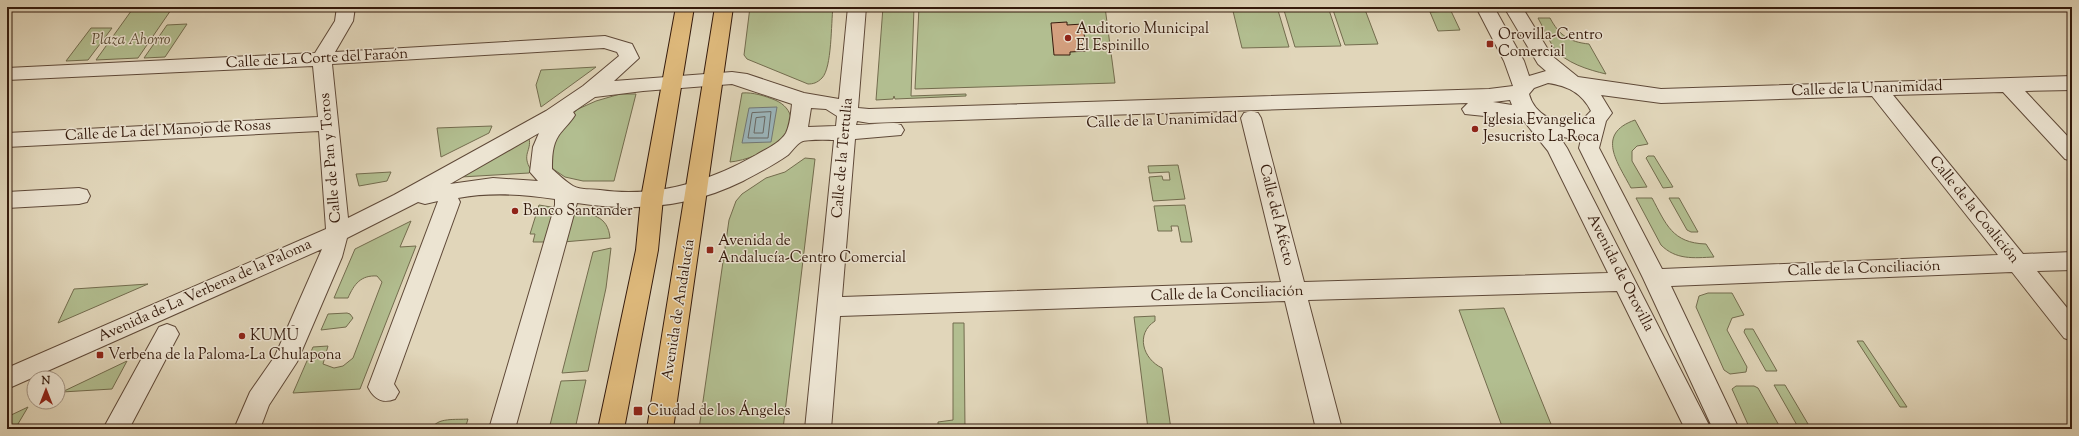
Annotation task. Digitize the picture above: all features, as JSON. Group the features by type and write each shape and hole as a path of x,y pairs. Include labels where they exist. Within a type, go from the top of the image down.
{"main road":[{"path":"611,429 647,250 652,198 685,7"},
{"name":"Avenida de Andalucía","path":"660,429 724,7"}],"street":[{"path":"322,58 344,21 346,7"},
{"name":"Calle de la Tertulia","path":"818,429 828,307 857,7"},
{"path":"1485,7 1514,61 1520,88 1518,102 1532,117 1549,126 1570,130 1583,129 1599,117 1596,98 1545,60 1513,7"},
{"name":"Calle de La Corte del Faraón","path":"7,74 231,64 605,42 625,48"},
{"name":"Avenida de La Verbena de la Paloma","path":"566,192 542,172 542,149 550,130 590,91 629,58 625,48"},
{"name":"Calle de Pan y Toros","path":"247,429 259,400 285,362 331,257 337,233 329,123 322,58"},
{"path":"1520,88 1535,78 1548,77 1576,83"},
{"path":"671,82 714,79"},
{"name":"Calle de la Unanimidad","path":"714,79 740,79 802,100 831,103 846,123"},
{"name":"Avenida de La Verbena de la Paloma","path":"7,379 337,233 402,201 553,116 590,91 671,82"},
{"name":"Calle de la Unanimidad","path":"1576,83 1662,96"},
{"name":"Calle de la Unanimidad","path":"1599,117 1628,103 1662,96 2072,83"},
{"path":"2008,85 2072,154"},
{"name":"Calle de la Unanimidad","path":"795,135 869,116 1465,97 1520,88"},
{"name":"Calle de la Coalición","path":"1877,89 2072,331"},
{"path":"652,198 696,192 736,176 775,153 795,135 800,119 802,100"},
{"name":"Calle de la Unanimidad","path":"846,123 1251,118 1494,109 1532,117"},
{"name":"Avenida de Orovilla","path":"1532,117 1557,148 1698,429"},
{"name":"Avenida de Orovilla","path":"1599,117 1589,148 1655,278 1726,429"},
{"name":"Calle del Afécto","path":"1251,118 1329,429"},
{"name":"Calle de La del Manojo de Rosas","path":"7,140 329,123"},
{"name":"Avenida de La Verbena de la Paloma","path":"402,201 461,188 494,186 566,192 591,198 652,198"},
{"path":"502,429 564,212 566,192"},
{"path":"7,200 79,196"},
{"path":"386,392 380,387 449,202"},
{"name":"Calle de la Conciliación","path":"1655,278 2072,261"},
{"name":"Calle de la Conciliación","path":"828,307 1503,284 1625,282"},
{"path":"116,429 167,334"}],"green space":[{"name":"Plaza Ahorro","path":"134,7 173,7 138,58 96,60"},
{"path":"750,7 833,7 828,65 822,78 815,83 808,84 747,59 744,55"},
{"path":"883,7 914,7 911,96 966,94 966,96 895,99 894,96 893,99 876,100"},
{"path":"919,7 1105,7 1115,83 915,89"},
{"path":"1232,7 1277,7 1289,47 1242,48"},
{"path":"1283,7 1328,7 1341,46 1295,47"},
{"path":"1332,7 1364,7 1378,44 1345,45"},
{"path":"1451,11 1460,30 1438,31 1430,12"},
{"path":"1538,18 1550,18 1553,24 1565,37 1589,44 1606,74 1578,65 1564,58 1554,48"},
{"path":"187,24 165,57 144,58 167,25"},
{"path":"91,28 112,28 88,60 66,61"},
{"path":"596,67 541,107 536,85 541,70"},
{"path":"742,93 750,93 775,100 786,108 791,119 791,125 786,137 771,149 742,160 730,162"},
{"path":"620,94 636,94 614,181 583,181 565,177 553,169 549,160 554,132 578,109 596,101"},
{"path":"1635,120 1648,144 1637,146 1632,151 1632,161 1647,187 1631,188 1616,159 1613,150 1613,141 1616,133 1623,126"},
{"path":"492,126 489,133 441,157 437,128"},
{"path":"529,138 530,142 527,160 531,170 529,173 461,177"},
{"path":"1648,156 1654,156 1673,187 1663,188 1646,158"},
{"path":"805,158 815,159 783,429 699,429 729,220 736,201 742,194 766,178 785,172"},
{"path":"1178,165 1185,199 1153,201 1149,177 1162,176 1163,180 1170,180 1169,172 1149,173 1148,166"},
{"path":"391,172 387,181 359,186 356,174"},
{"path":"1636,198 1652,198 1666,224 1678,236 1694,243 1706,244 1714,257 1685,257 1679,256 1667,250 1661,245"},
{"path":"1669,198 1679,198 1698,232 1691,232 1687,230"},
{"path":"539,205 557,208 547,242 533,242 535,234 530,234"},
{"path":"1185,205 1192,242 1181,242 1178,226 1171,226 1172,231 1158,231 1154,206"},
{"path":"571,211 592,215 602,220 609,230 610,238 563,242"},
{"path":"411,221 400,247 416,246 360,389 293,393 313,347 328,346 323,364 334,368 343,366 353,358 382,282 377,276 367,277 359,281 348,298 334,298 355,249"},
{"path":"611,248 606,288 588,371 562,373 593,252"},
{"path":"148,284 58,323 74,289"},
{"path":"1708,293 1732,293 1744,315 1732,318 1727,330 1747,367 1746,372 1730,374 1724,370 1696,307 1699,296"},
{"path":"1504,308 1553,429 1503,429 1459,310"},
{"path":"347,313 353,318 346,327 321,330 328,314"},
{"path":"1155,316 1155,321 1149,326 1143,339 1146,353 1155,364 1162,368 1171,429 1148,429 1134,317"},
{"path":"953,323 964,323 965,429 938,429 938,422 953,420"},
{"path":"1745,329 1753,329 1777,371 1766,371 1744,332"},
{"path":"1857,341 1863,341 1907,407 1900,407"},
{"path":"127,361 112,389 66,392 66,390"},
{"path":"586,380 575,429 549,429 561,381"},
{"path":"1774,385 1785,385 1811,429 1798,427"},
{"path":"1736,386 1754,386 1758,388 1781,429 1750,429 1732,389"},
{"path":"26,408 15,429 7,429 7,417"},
{"path":"468,419 465,429 432,429 434,425 442,421"}],"water":[{"path":"777,107 771,142 742,143 749,108"}],"building":[{"name":"Auditorio Municipal El Espinillo","path":"1067,22 1067,25 1083,24 1086,51 1070,52 1070,55 1054,55 1051,23"}],"place":[{"name":"Auditorio Municipal El Espinillo","path":"1068,38"},
{"name":"Orovilla-Centro Comercial","path":"1490,44"},
{"name":"Iglesia Evangelica Jesucristo La Roca","path":"1475,129"},
{"name":"Banco Santander","path":"515,211"},
{"name":"Avenida de Andalucía-Centro Comercial","path":"710,250"},
{"name":"KUMŪ","path":"242,336"},
{"name":"Verbena de la Paloma-La Chulapona","path":"100,355"},
{"name":"Ciudad de los Ángeles","path":"638,411"}]}
